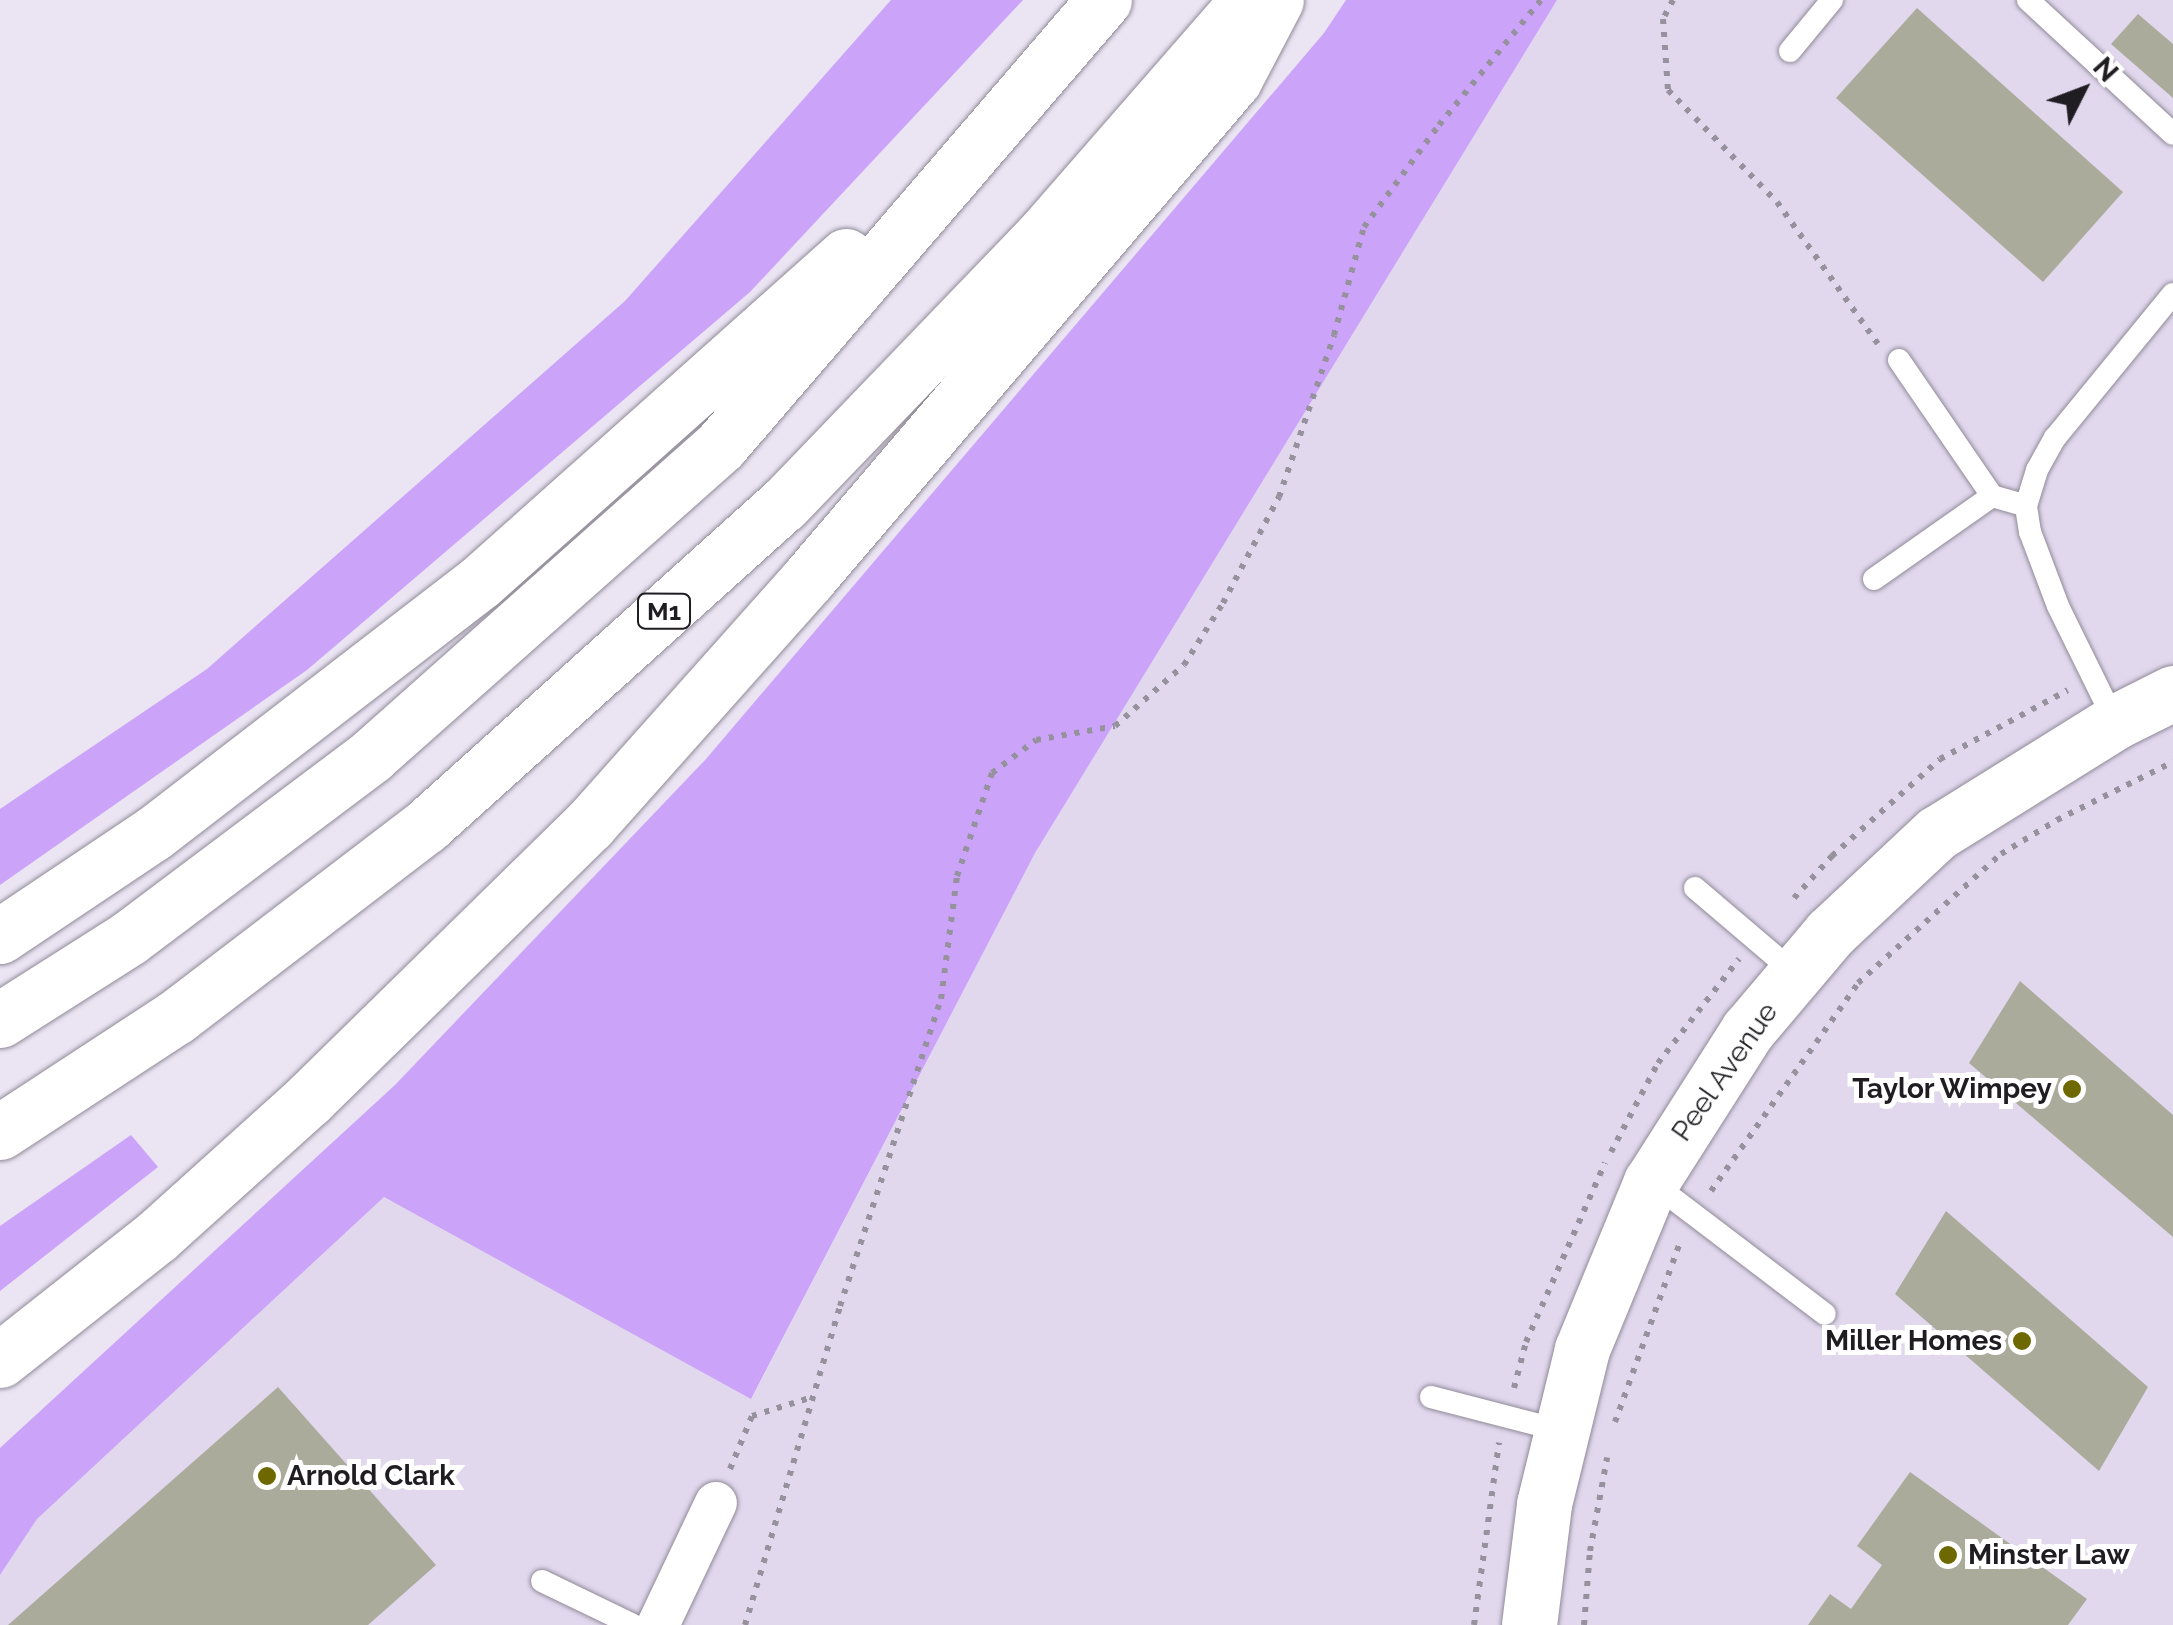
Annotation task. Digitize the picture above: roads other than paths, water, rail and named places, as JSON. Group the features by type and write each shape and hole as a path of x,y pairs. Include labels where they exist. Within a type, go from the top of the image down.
{"main road":[{"path":"0,1020 129,938 370,756 721,444 1033,87 1104,0"},
{"name":"M1","path":"0,1132 176,1017 426,826 770,517 1041,238 1248,0"},
{"path":"0,1360 157,1236 310,1098 589,825 808,579 1234,80 1276,0"},
{"path":"0,936 154,833 480,582 1033,87"},
{"name":"Peel Avenue","path":"1529,1625 1544,1504 1593,1437 1594,1317 1651,1182 1748,1030 1776,957 1830,933 1937,833 2103,700 2173,693"}],"street":[{"path":"658,1625 716,1503"}],"lane":[{"path":"1790,51 1832,0"},
{"path":"2028,0 2173,134"},
{"path":"2103,700 2058,606 2030,532 2026,506 2036,470 2054,438 2173,294"},
{"path":"1899,360 1992,496 2026,506"},
{"path":"1874,579 1992,496"},
{"path":"1695,888 1776,957"},
{"path":"1651,1182 1826,1314"},
{"path":"1431,1397 1593,1437"},
{"path":"542,1581 632,1625"}],"place":[{"name":"Taylor Wimpey","path":"2072,1089"},
{"name":"Miller Homes","path":"2022,1341"},
{"name":"Arnold Clark","path":"267,1476"},
{"name":"Minster Law","path":"1948,1555"}]}
